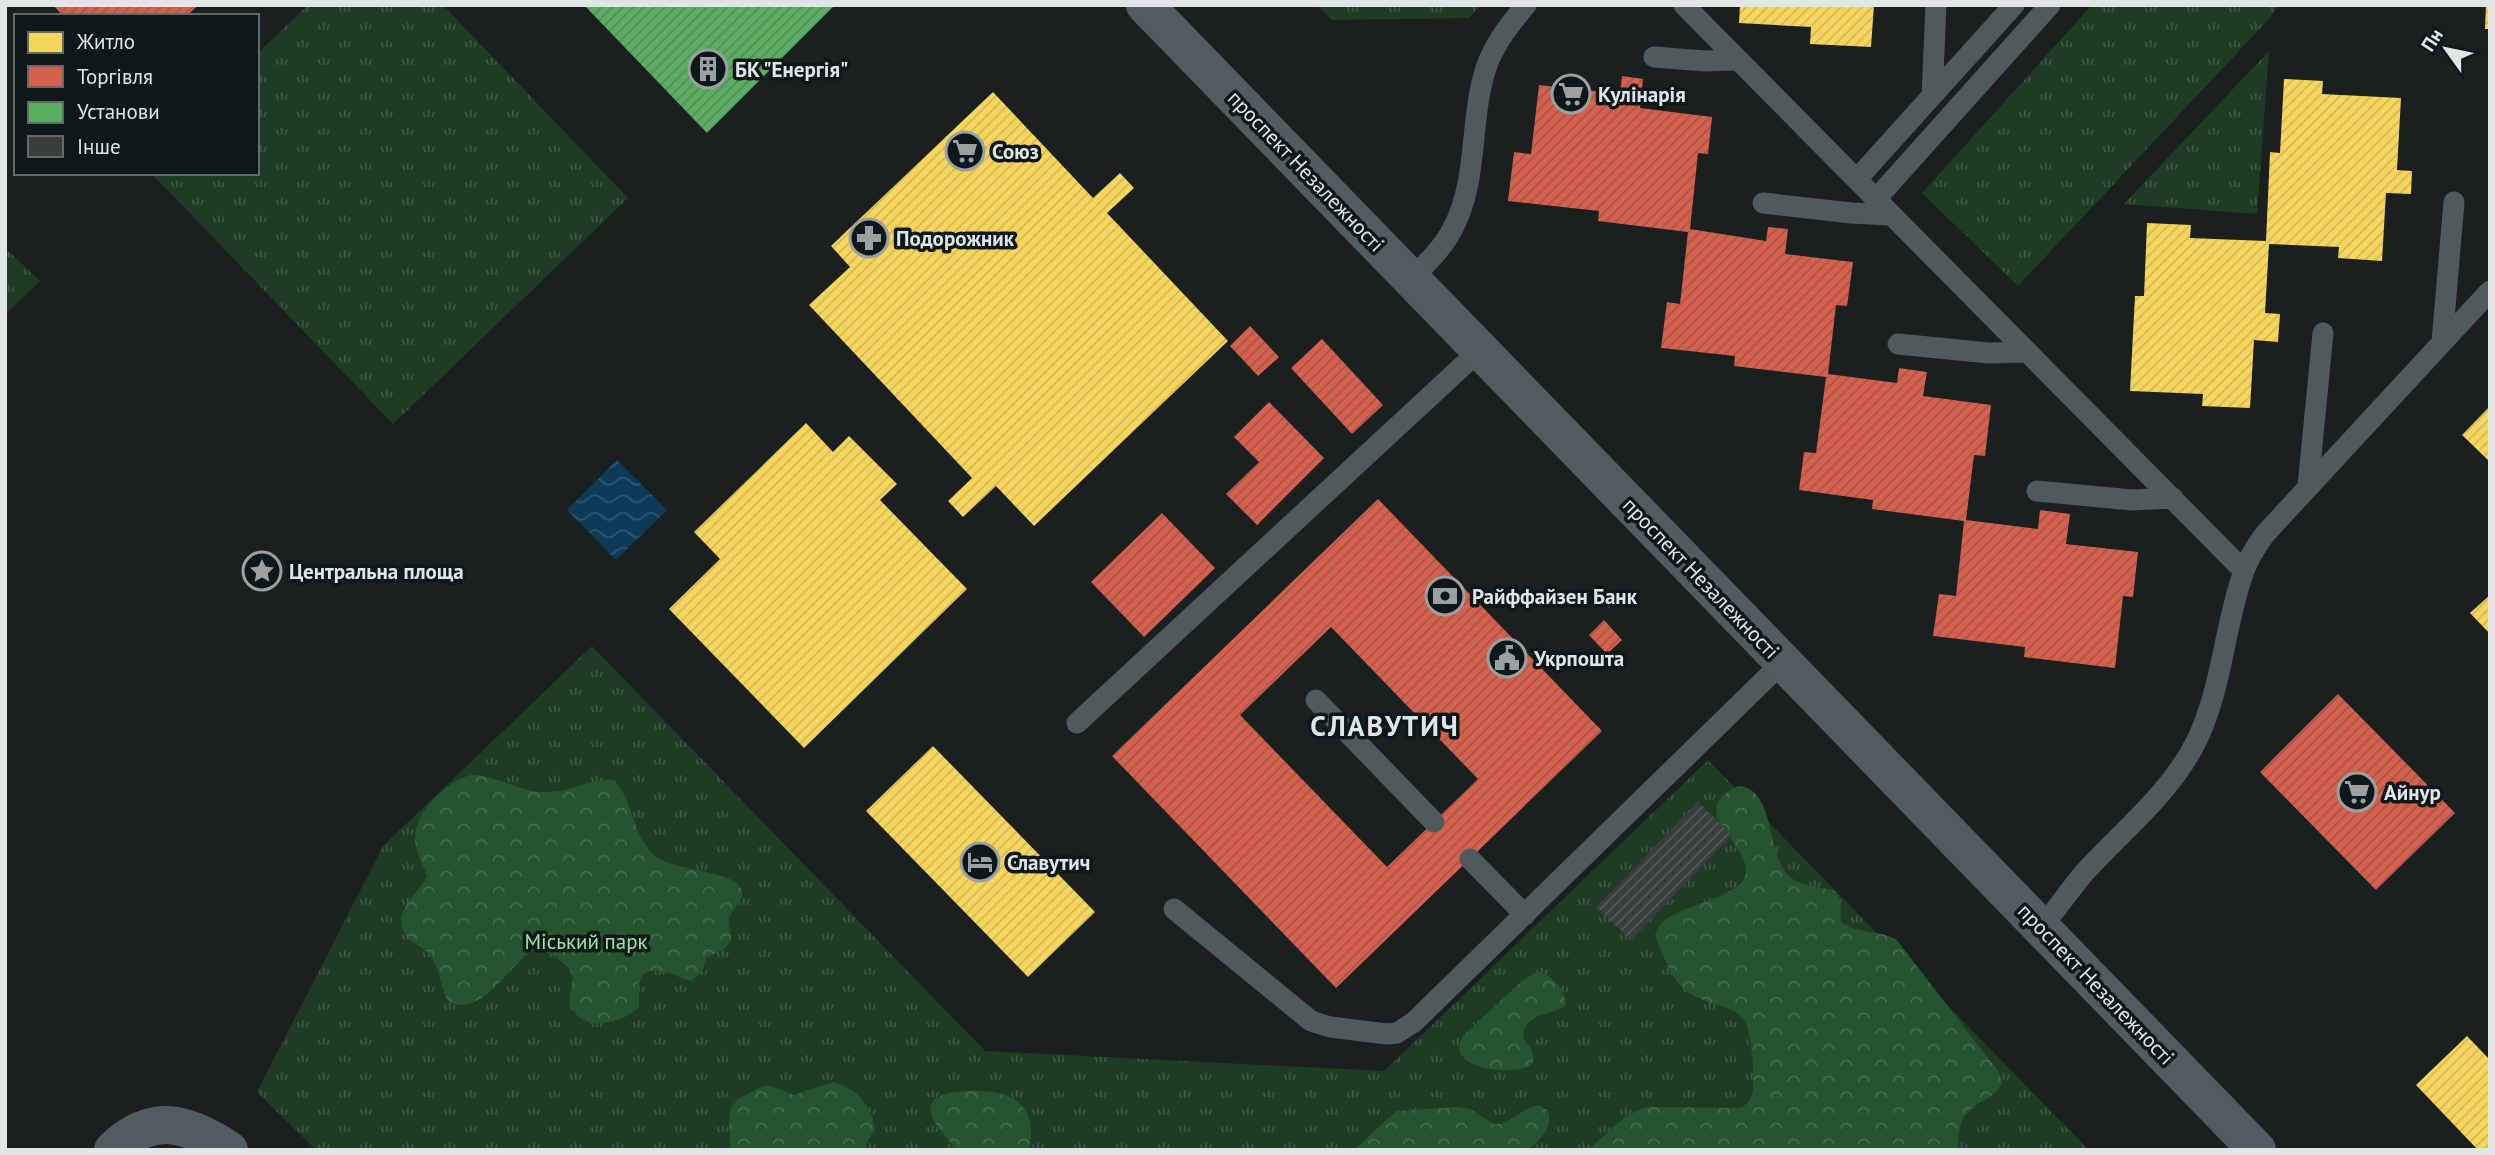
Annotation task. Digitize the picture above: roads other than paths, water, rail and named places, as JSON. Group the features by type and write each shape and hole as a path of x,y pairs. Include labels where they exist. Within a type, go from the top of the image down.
{"street":[{"name":"проспект Незалежності","path":"1145,5 2257,1150"},
{"path":"113,1150 131,1134 158,1124 184,1128 229,1150"}],"lane":[{"path":"1411,279 1443,245 1458,217 1468,185 1481,86 1487,65 1497,44 1526,5"},
{"path":"1684,5 2244,571"},
{"path":"1932,96 1936,5"},
{"path":"1857,179 2014,5"},
{"path":"1876,199 2050,5"},
{"path":"1654,57 1705,61 1738,60"},
{"path":"2442,342 2454,202"},
{"path":"1763,203 1851,214 1892,215"},
{"path":"2041,928 2084,874 2162,792 2181,768 2196,742 2218,681 2244,571 2265,534 2490,291"},
{"path":"2308,486 2323,333"},
{"path":"1898,344 1989,353 2028,352"},
{"path":"1077,723 1480,350"},
{"path":"2037,491 2132,500 2173,498"},
{"path":"1174,909 1311,1021 1330,1027 1397,1033 1414,1022 1783,662"},
{"path":"1316,700 1434,822"},
{"path":"1470,859 1525,915"}],"water":[{"path":"617,460 667,510 616,560 567,510"}],"place":[{"name":"БК \"Енергія\"","path":"708,69"},
{"name":"Кулінарія","path":"1571,94"},
{"name":"Союз","path":"965,151"},
{"name":"Подорожник","path":"869,238"},
{"name":"Центральна площа","path":"262,571"},
{"name":"Райффайзен Банк","path":"1445,596"},
{"name":"Укрпошта","path":"1507,658"},
{"name":"Айнур","path":"2357,792"},
{"name":"Славутич","path":"980,862"}],"district":[{"name":"СЛАВУТИЧ","path":"1385,725"}],"park label":[{"name":"Міський парк","path":"586,941"}]}
